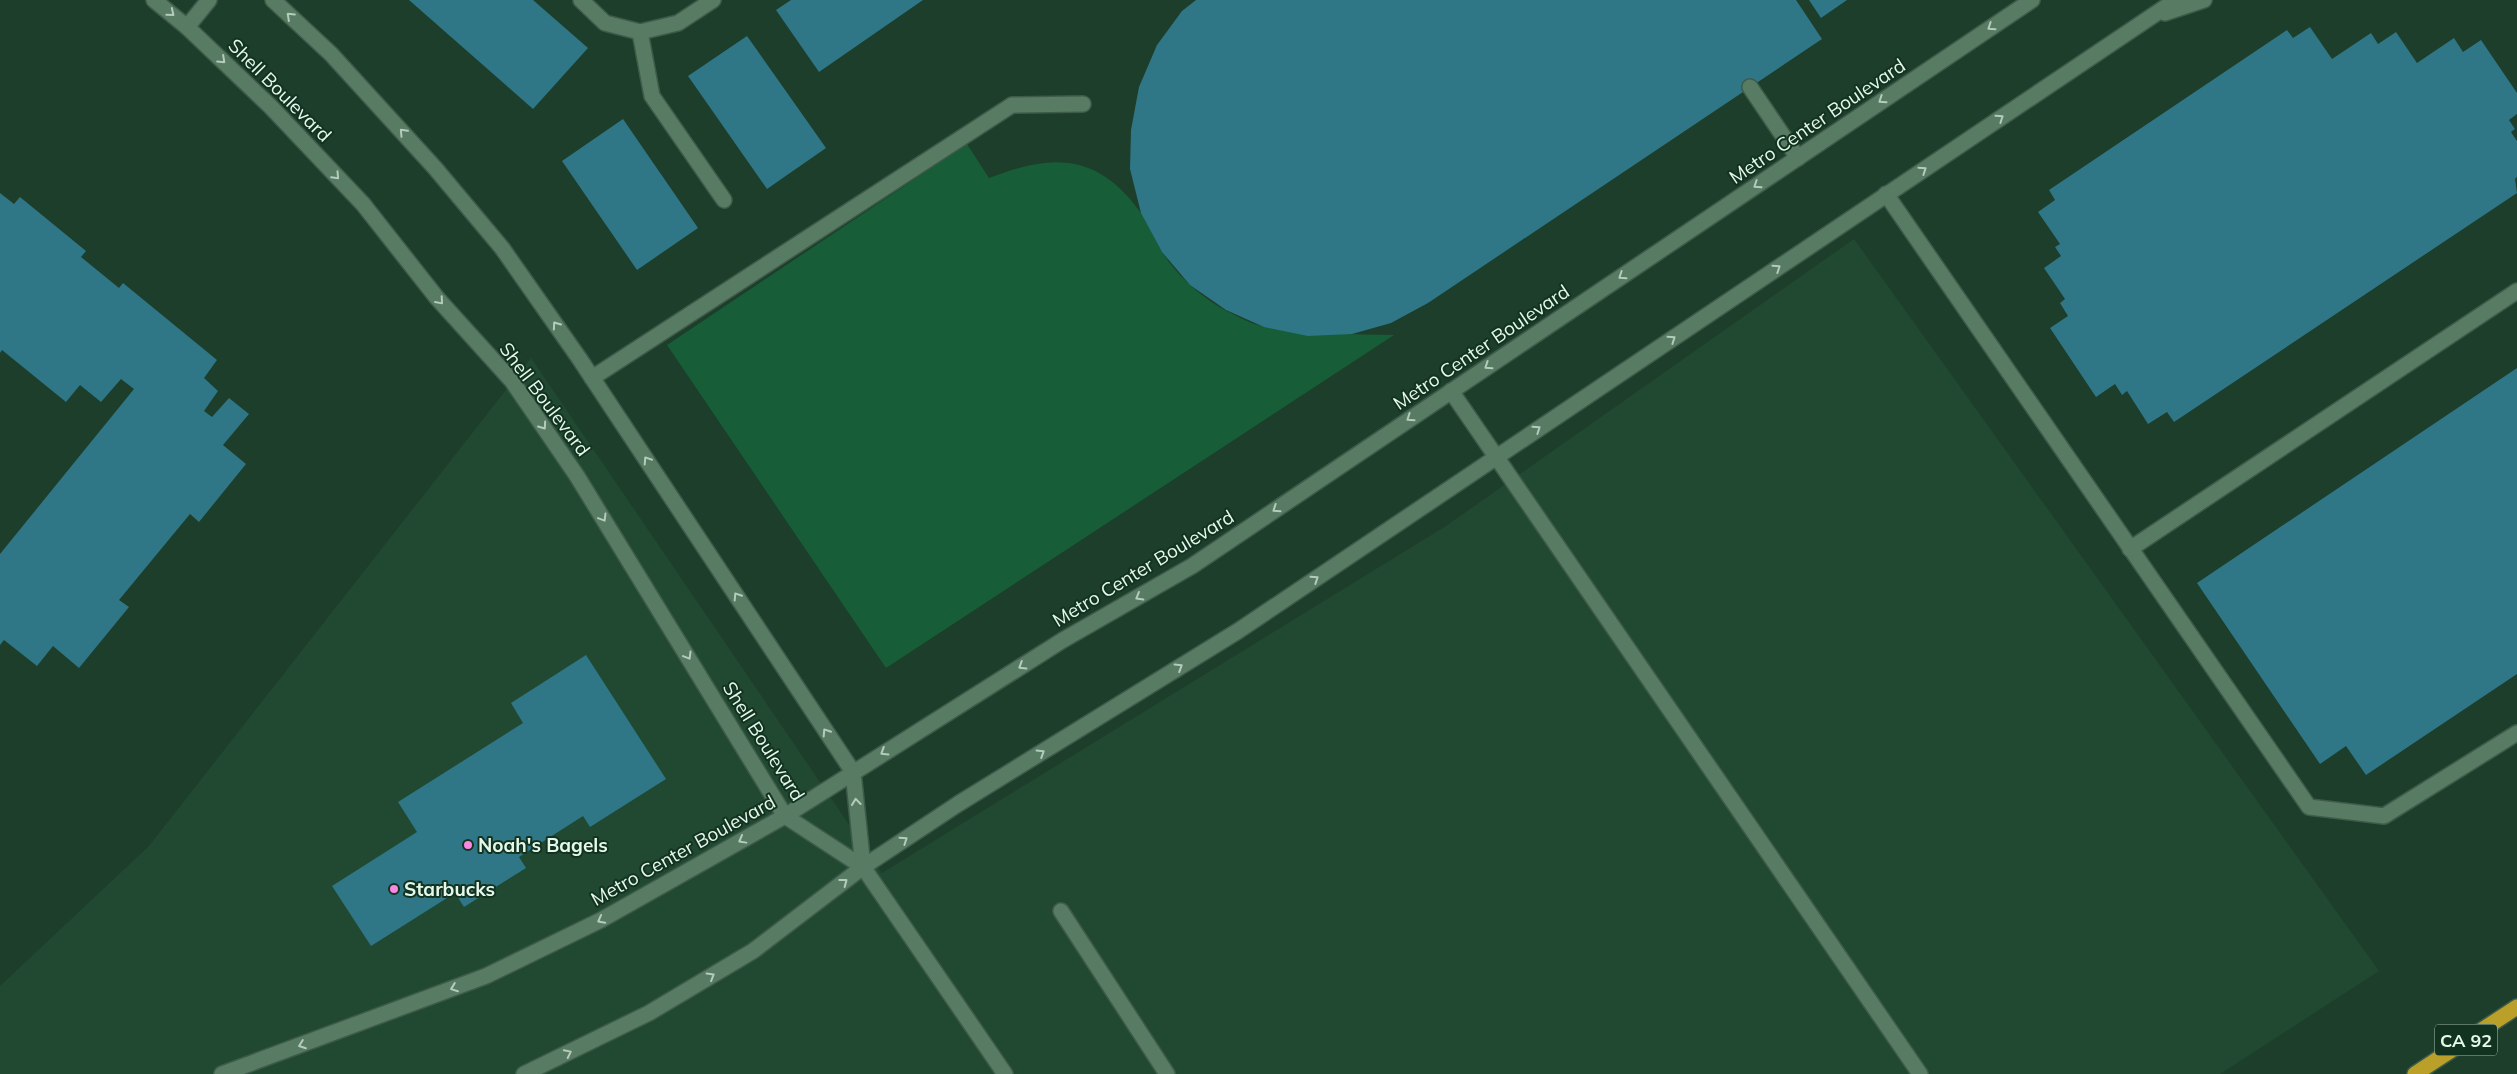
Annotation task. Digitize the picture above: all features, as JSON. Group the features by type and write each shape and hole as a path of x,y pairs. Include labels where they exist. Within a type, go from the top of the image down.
{"highway":[{"name":"CA 92","path":"2415,1074 2517,1007"}],"main road":[{"name":"Shell Boulevard","path":"154,0 187,27 272,107 363,204 437,298 512,381 577,476 785,816 863,867"},
{"path":"187,27 209,0"},
{"path":"273,0 330,54 435,168 502,248 592,378 853,772 863,867 1005,1074"},
{"path":"581,0 606,23 640,32 678,23 713,0"},
{"name":"Metro Center Boulevard","path":"222,1074 486,976 601,920 785,816 1063,640 1192,566 2032,0"},
{"path":"524,1074 649,1013 753,951 863,867 958,804 1238,631 2176,0"},
{"path":"2150,18 2204,0"},
{"path":"640,32 652,96 724,200"},
{"path":"1750,87 1798,158"},
{"path":"592,378 1012,105 1083,104"},
{"path":"1886,194 2309,807 2384,816 2517,732"},
{"path":"2130,549 2517,291"},
{"path":"1451,391 1920,1074"},
{"path":"1061,911 1167,1074"}],"shaded area":[{"path":"967,144 989,178 1034,164 1054,162 1073,164 1091,169 1108,179 1125,193 1141,213 1161,250 1182,277 1208,300 1246,320 1266,327 1297,331 1394,335 886,668 667,345"},
{"path":"1854,239 2379,971 2220,1074 0,1074 0,986 149,846 531,358 882,873 1446,526"}],"building":[{"path":"409,0 533,0 588,48 533,109"},
{"path":"791,0 923,0 819,72 776,10"},
{"path":"1196,0 1796,0 1822,39 1428,303 1391,323 1352,334 1308,336 1264,327 1226,310 1190,285 1162,252 1141,213 1130,169 1131,130 1139,87 1157,45 1182,11"},
{"path":"1809,0 1847,0 1821,18"},
{"path":"2310,27 2332,59 2371,33 2378,44 2396,32 2417,63 2454,38 2463,52 2481,40 2517,93 2517,114 2509,120 2515,129 2511,132 2517,141 2517,177 2515,179 2517,193 2174,422 2167,412 2148,424 2127,391 2122,395 2115,384 2096,397 2050,328 2068,316 2060,303 2065,299 2044,268 2061,256 2055,247 2060,244 2038,212 2055,200 2049,190 2287,30 2293,38"},
{"path":"747,36 826,148 767,189 688,76"},
{"path":"623,119 698,228 637,270 562,161"},
{"path":"0,193 14,204 20,197 86,251 81,257 119,288 123,283 217,360 204,378 218,391 204,411 212,417 229,398 249,414 223,445 246,464 199,522 190,514 119,600 129,607 79,668 53,646 37,666 4,640 0,645 0,554 134,389 121,379 101,402 80,385 66,402 2,350 0,353"},
{"path":"2517,368 2517,674 2366,775 2346,746 2320,764 2197,583"},
{"path":"586,655 666,779 590,827 583,816 519,857 526,868 464,907 455,893 371,946 332,886 417,832 398,802 523,723 511,703"}],"place":[{"name":"Noah's Bagels","path":"468,845"},
{"name":"Starbucks","path":"394,889"}]}
